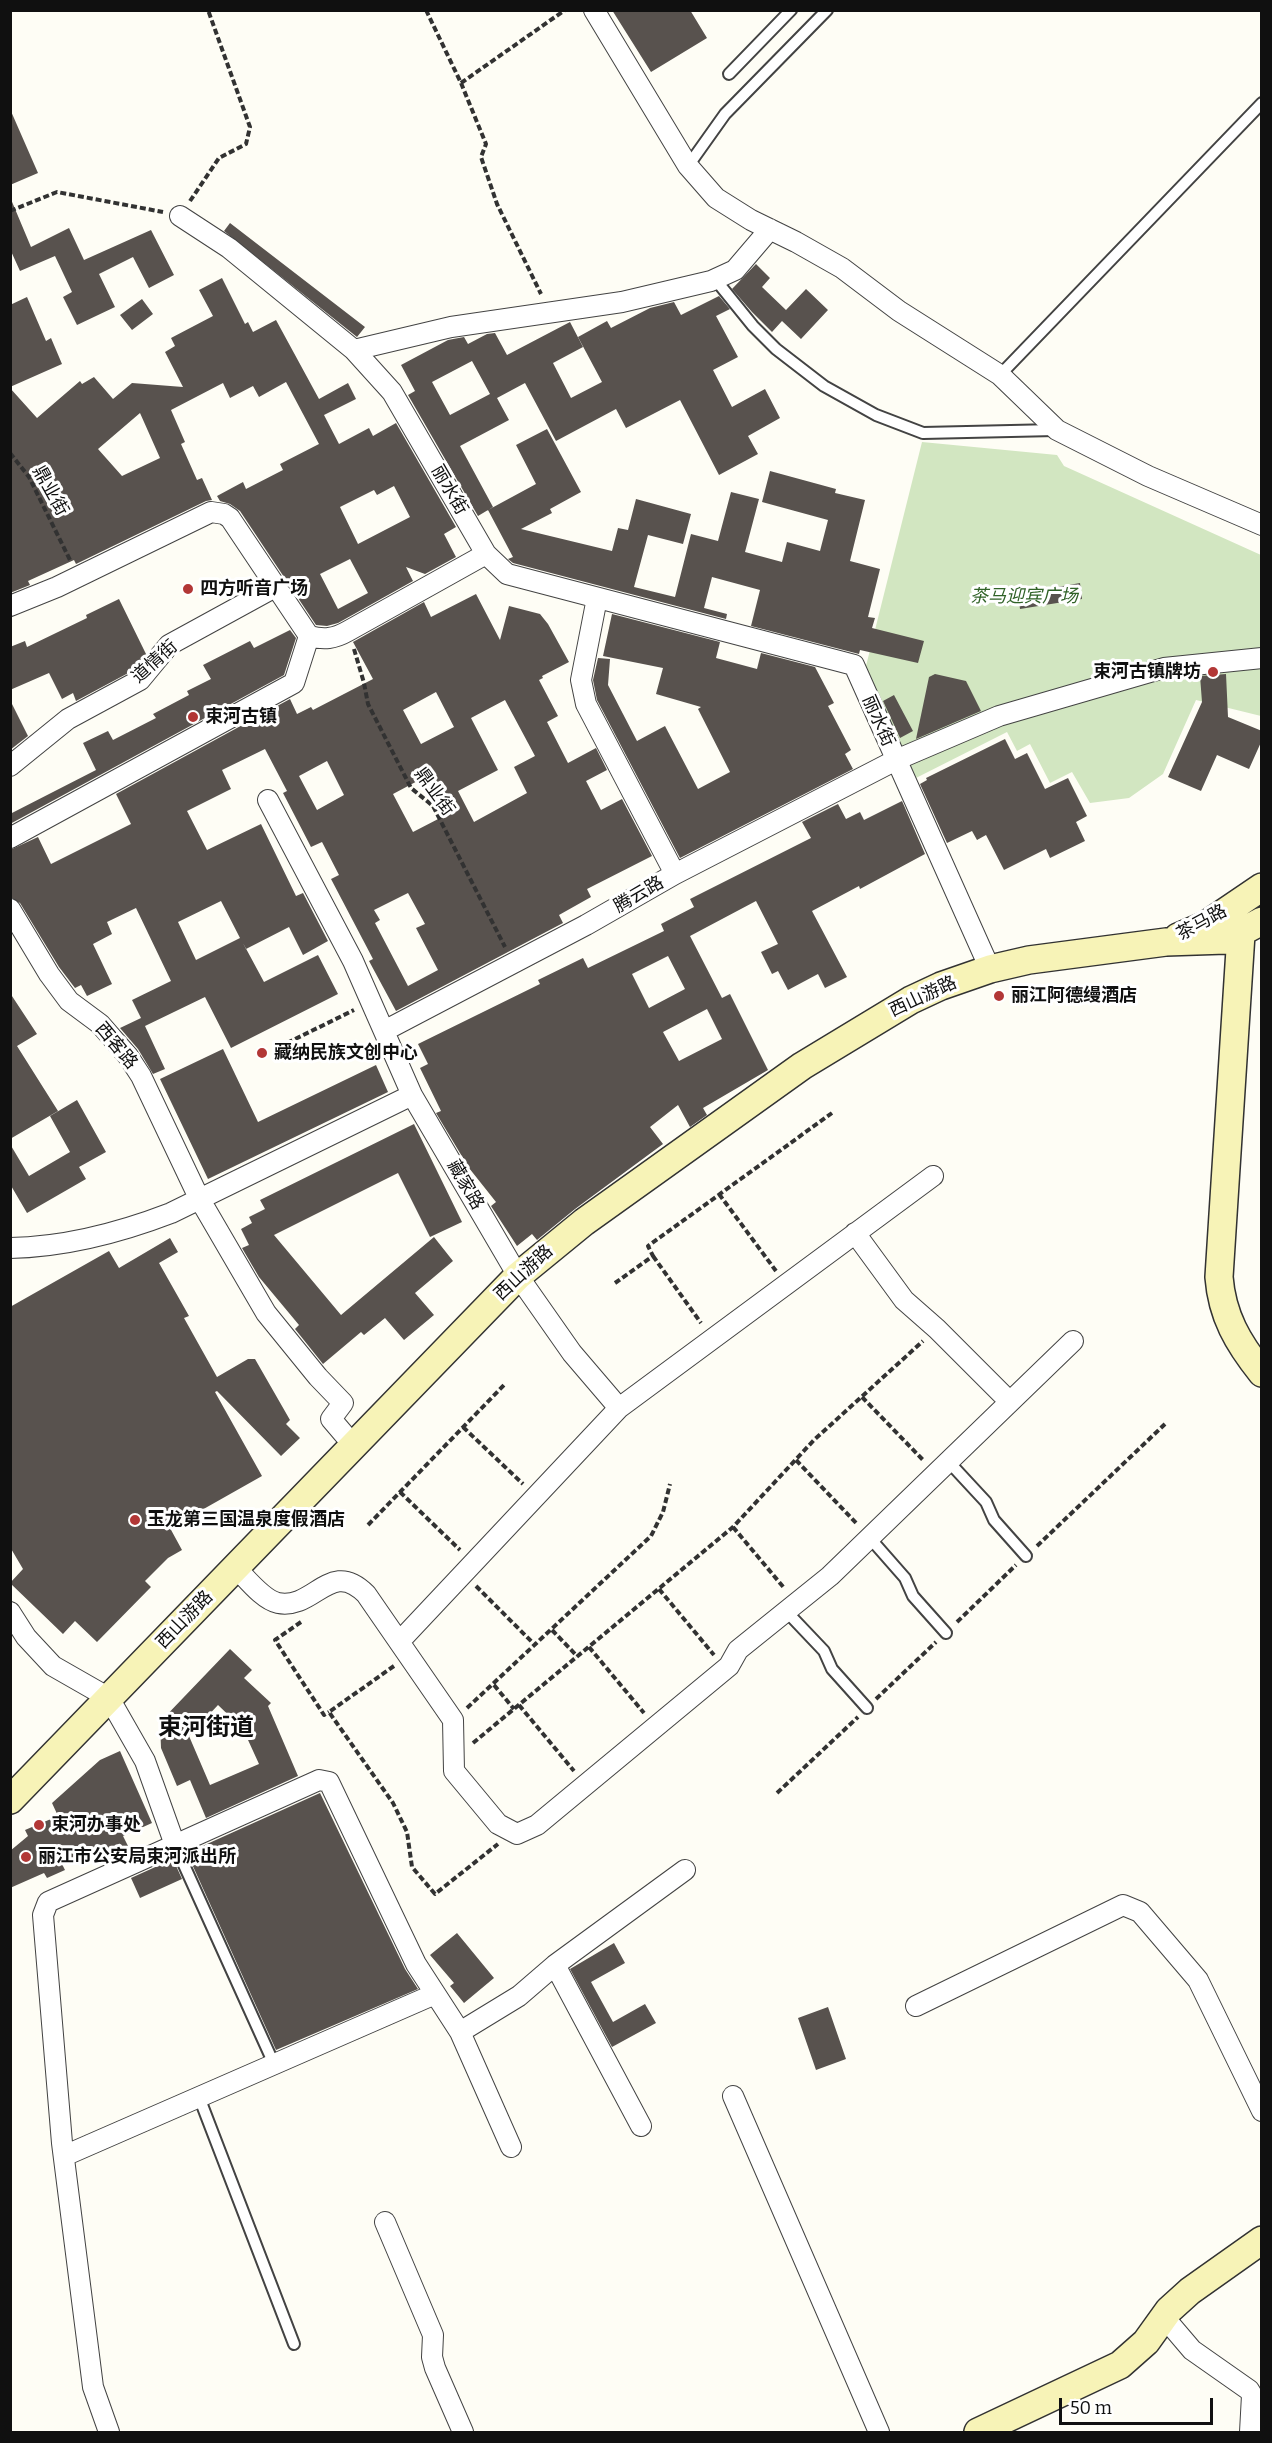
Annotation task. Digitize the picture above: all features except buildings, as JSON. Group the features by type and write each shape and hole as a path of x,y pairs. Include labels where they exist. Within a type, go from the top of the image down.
{"street":[{"path":"594,10 688,166 716,198 842,268 899,311 1000,375 1058,430 1148,476 1262,525"},
{"name":"丽水街","path":"180,216 229,248 354,350 392,392 486,554 507,574 854,665 896,760"},
{"path":"354,350 451,327 622,302 715,279 735,270 770,229"},
{"path":"10,606 211,512 218,512 230,518 309,636 329,639 348,631 486,554"},
{"name":"道情街","path":"10,766 68,719 140,680 169,645 275,587"},
{"path":"597,598 581,680 583,694 586,704 675,874"},
{"path":"10,838 294,683 309,636"},
{"name":"腾云路","path":"384,1031 585,926 675,874 896,760 999,716 1164,668 1262,658"},
{"path":"896,760 990,969"},
{"name":"藏家路","path":"268,800 353,961 412,1095 518,1276 572,1353 619,1408"},
{"name":"茶马路","path":"1166,942 1206,925 1262,887"},
{"name":"西客路","path":"10,909 49,974 69,1001 100,1024 129,1056 141,1076 199,1198 266,1312 318,1377 343,1403 331,1419 354,1446"},
{"path":"1251,928 1220,1277 1223,1308 1234,1335 1262,1373"},
{"name":"茶马路","path":"1166,942 1226,940 1251,928"},
{"name":"西山游路","path":"10,1800 518,1276 584,1222 802,1066 911,1000 941,986 990,969 1029,960 1166,942"},
{"path":"10,1248 54,1245 110,1234 171,1213 412,1095"},
{"path":"404,1649 468,1568 619,1408 933,1176"},
{"path":"855,1233 904,1300 937,1329 1010,1402"},
{"path":"236,1568 269,1599 279,1603 296,1603 335,1582 345,1581 355,1584 366,1594 453,1720 454,1771 498,1824 516,1834 537,1825 586,1785 726,1668 738,1650 830,1576 1073,1341"},
{"path":"10,1612 26,1637 53,1666 109,1698 145,1761 175,1845"},
{"path":"109,2433 93,2387 64,2156 43,1915 48,1902 319,1780 329,1782 416,1964 460,2032 511,2147"},
{"path":"460,2032 519,1995 555,1965 685,1870"},
{"path":"916,2006 1123,1905 1140,1912 1198,1980 1262,2110"},
{"path":"555,1965 641,2126"},
{"path":"64,2156 435,1994"},
{"path":"733,2096 879,2433"},
{"path":"385,2222 433,2335 432,2356 435,2368 463,2433"},
{"path":"978,2433 1120,2365 1146,2342 1163,2316 1190,2290 1262,2240"},
{"path":"1163,2316 1192,2350 1250,2390 1252,2396 1250,2433"}],"lane":[{"path":"729,74 791,10"},
{"path":"688,166 725,114 827,10"},
{"path":"1000,375 1262,102"},
{"path":"715,279 753,326 784,355 824,386 876,415 923,433 1058,430"},
{"path":"942,1467 986,1502 994,1520 1026,1556"},
{"path":"869,1537 905,1578 913,1596 946,1633"},
{"path":"791,1607 824,1651 832,1669 867,1708"},
{"path":"175,1845 274,2064"},
{"path":"199,2097 294,2344"}],"path":[{"path":"10,211 57,192 180,216 219,158 246,144 250,127 208,10"},
{"path":"426,10 462,83 486,144 481,157 498,204 542,297"},
{"path":"462,83 565,10"},
{"name":"鼎业街","path":"10,453 29,477 78,576"},
{"name":"鼎业街","path":"348,631 368,704 411,788 433,806 514,963"},
{"path":"279,1047 371,1001"},
{"path":"712,1339 648,1246 832,1113"},
{"path":"719,1194 786,1285"},
{"path":"615,1283 653,1256"},
{"path":"454,1758 733,1527 796,1460 862,1396 937,1329"},
{"path":"368,1525 506,1383"},
{"path":"862,1396 942,1467"},
{"path":"777,1793 1165,1424"},
{"path":"463,1427 535,1496"},
{"path":"796,1460 869,1537"},
{"path":"453,1720 536,1646 651,1536 663,1512 670,1484"},
{"path":"400,1492 536,1646"},
{"path":"733,1527 791,1607"},
{"path":"659,1589 726,1668"},
{"path":"302,1622 275,1640 324,1715 404,1649"},
{"path":"552,1630 577,1656"},
{"path":"589,1647 655,1727"},
{"path":"494,1685 514,1709"},
{"path":"519,1705 586,1785"},
{"path":"329,1712 393,1803 407,1832 412,1867 435,1894 512,1832"}],"green space":[{"name":"茶马迎宾广场","path":"922,442 1057,455 1064,466 1261,555 1261,716 1196,700 1163,774 1129,798 1090,803 1072,772 1050,783 1030,744 1017,751 1007,732 910,781 861,686"}],"place":[{"name":"四方听音广场","path":"188,589"},
{"name":"束河古镇牌坊","path":"1213,672"},
{"name":"束河古镇","path":"193,717"},
{"name":"丽江阿德缦酒店","path":"999,996"},
{"name":"藏纳民族文创中心","path":"262,1053"},
{"name":"玉龙第三国温泉度假酒店","path":"135,1520"},
{"name":"束河办事处","path":"39,1825"},
{"name":"丽江市公安局束河派出所","path":"26,1857"}],"district":[{"name":"束河街道","path":"206,1728"}]}
